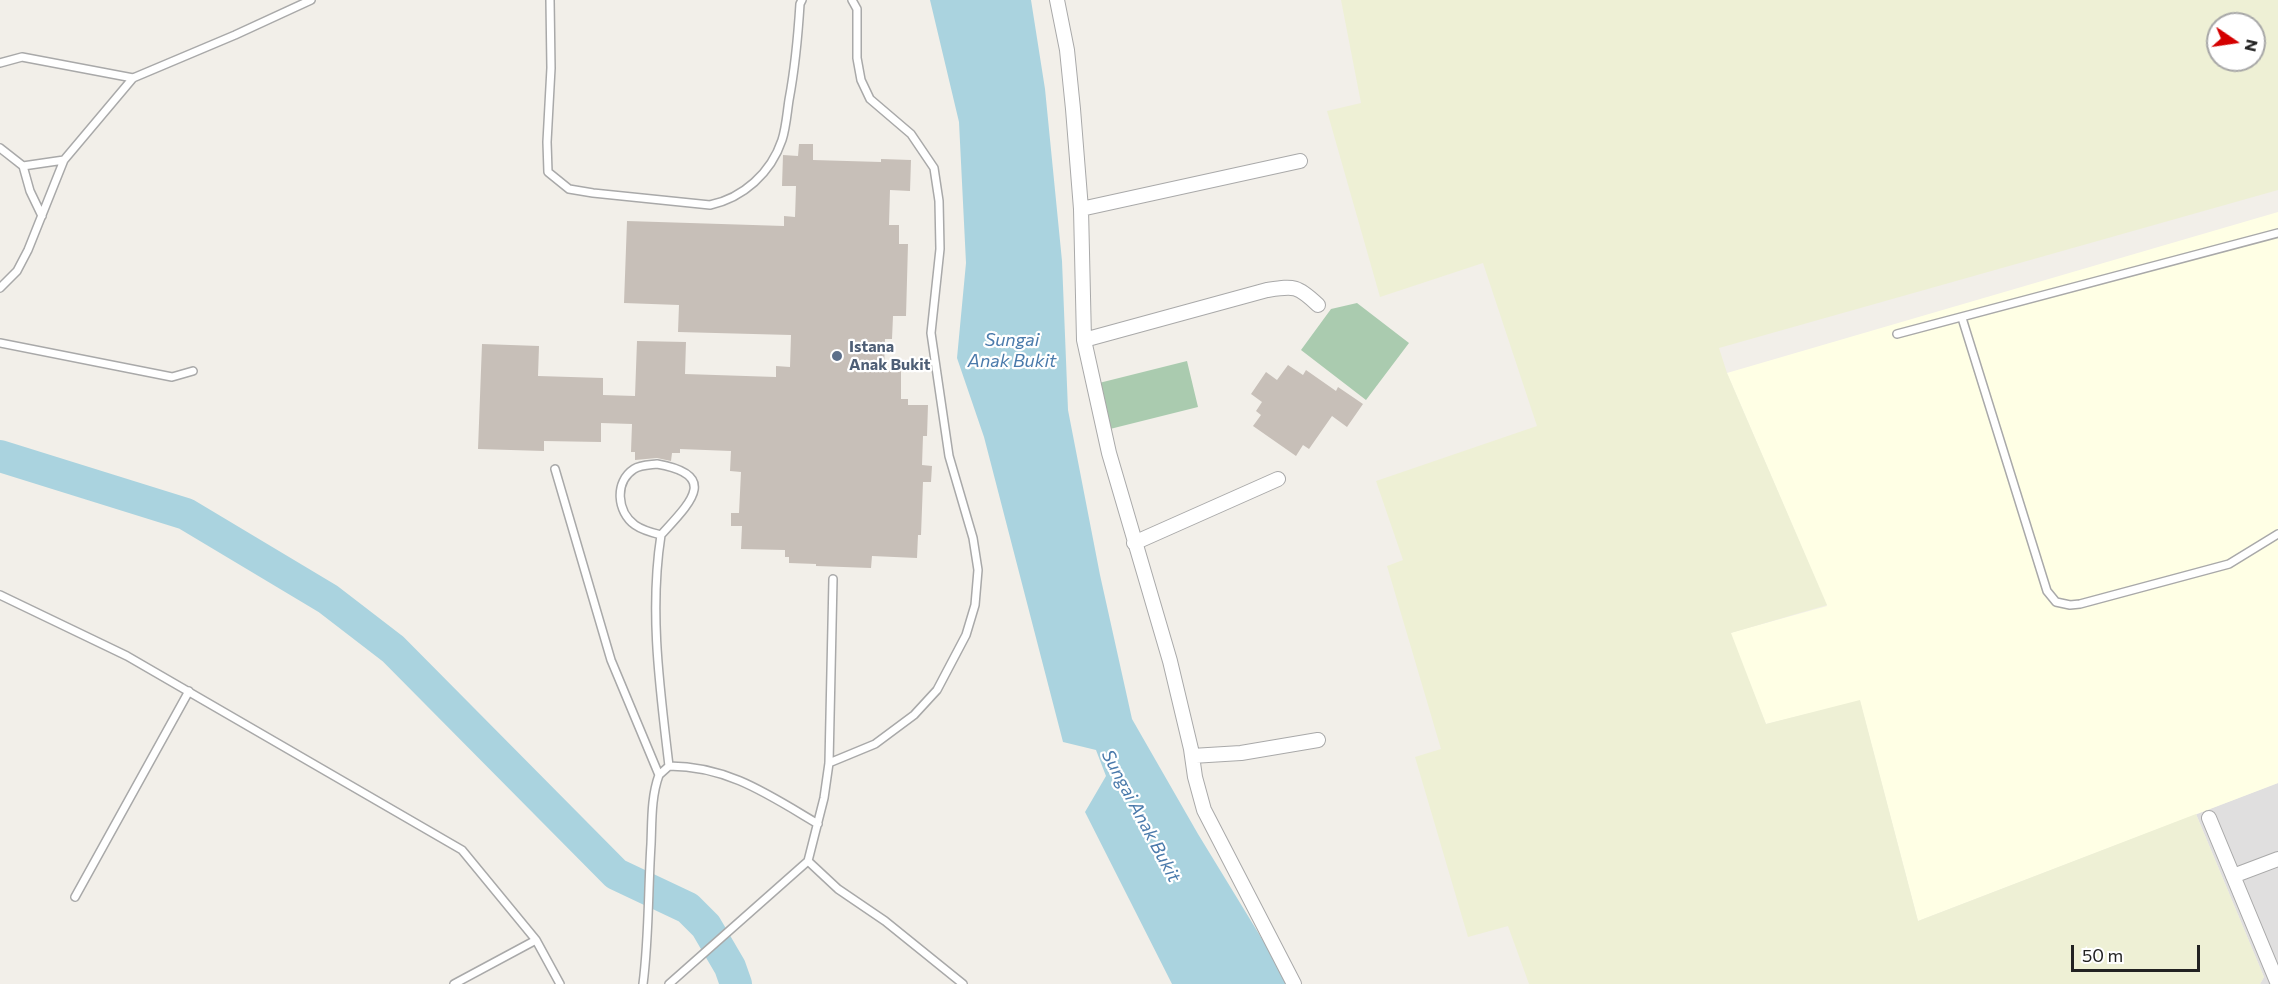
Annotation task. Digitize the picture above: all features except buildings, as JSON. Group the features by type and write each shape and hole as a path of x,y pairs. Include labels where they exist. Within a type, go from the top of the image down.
{"street":[{"path":"1057,0 1067,50 1081,209 1084,340 1109,453 1170,661 1204,810 1294,984"},
{"path":"1081,209 1300,161"},
{"path":"1084,340 1267,290 1293,286 1318,305"},
{"path":"1134,543 1278,478"},
{"path":"1192,756 1241,753 1318,740"},
{"path":"2209,818 2278,984"},
{"path":"2233,876 2278,859"}],"lane":[{"path":"0,288 16,271 42,216 64,160 133,78 311,0"},
{"path":"550,0 548,172 569,189 710,205 722,203 760,178 782,140 794,74 802,0"},
{"path":"829,762 875,744 914,715 937,690 966,635 975,605 978,570 973,538 949,456 931,333 940,249 939,201 934,168 911,134 870,99 861,80 857,58 857,9 852,0"},
{"path":"0,63 22,57 133,78"},
{"path":"0,148 23,166 30,190 42,216"},
{"path":"23,166 64,160"},
{"path":"1897,334 2278,233"},
{"path":"1962,318 2047,591 2056,602 2070,605 2080,604 2229,564 2278,534"},
{"path":"0,343 172,377 193,371"},
{"path":"661,535 635,525 623,512 620,497 624,480 632,470 640,466 657,464 675,467 687,473 694,480 695,488 692,498 661,535 657,560 656,652 669,766"},
{"path":"555,469 611,660 659,775"},
{"path":"669,984 808,861 824,798 829,762 833,579"},
{"path":"0,595 128,656 462,850 537,940 560,984"},
{"path":"75,897 189,691"},
{"path":"643,984 652,813 654,789 659,775 669,766 687,766 716,771 753,785 818,824"},
{"path":"808,861 838,889 885,921 963,984"},
{"path":"454,984 537,940"}],"shaded area":[{"path":"1341,0 2278,0 2278,190 1719,348 1727,373 1827,605 1731,633 1766,724 1860,700 1918,921 2196,814 2264,977 2260,984 1529,984 1508,926 1468,937 1415,757 1441,749 1387,566 1403,560 1376,481 1537,426 1483,263 1380,297 1327,111 1361,103"},
{"path":"2278,212 2278,783 1918,921 1860,701 1766,724 1730,633 1827,606 1727,373"},
{"path":"1357,303 1409,343 1366,400 1301,350 1331,309"},
{"path":"1187,361 1198,407 1098,432 1087,386"},
{"path":"2278,783 2278,984 2260,984 2264,977 2196,814"}],"water":[{"name":"Sungai Anak Bukit","path":"930,0 1031,0 1045,89 1062,261 1068,410 1100,575 1132,719 1198,834 1281,970 1287,984 1172,984 1085,812 1106,776 1096,750 1063,742 984,437 957,358 966,263 959,122"}],"waterway":[{"path":"0,456 186,514 328,599 393,649 616,874 688,908 706,926 730,967 736,984"}],"place":[{"name":"Istana Anak Bukit","path":"837,356"}]}
